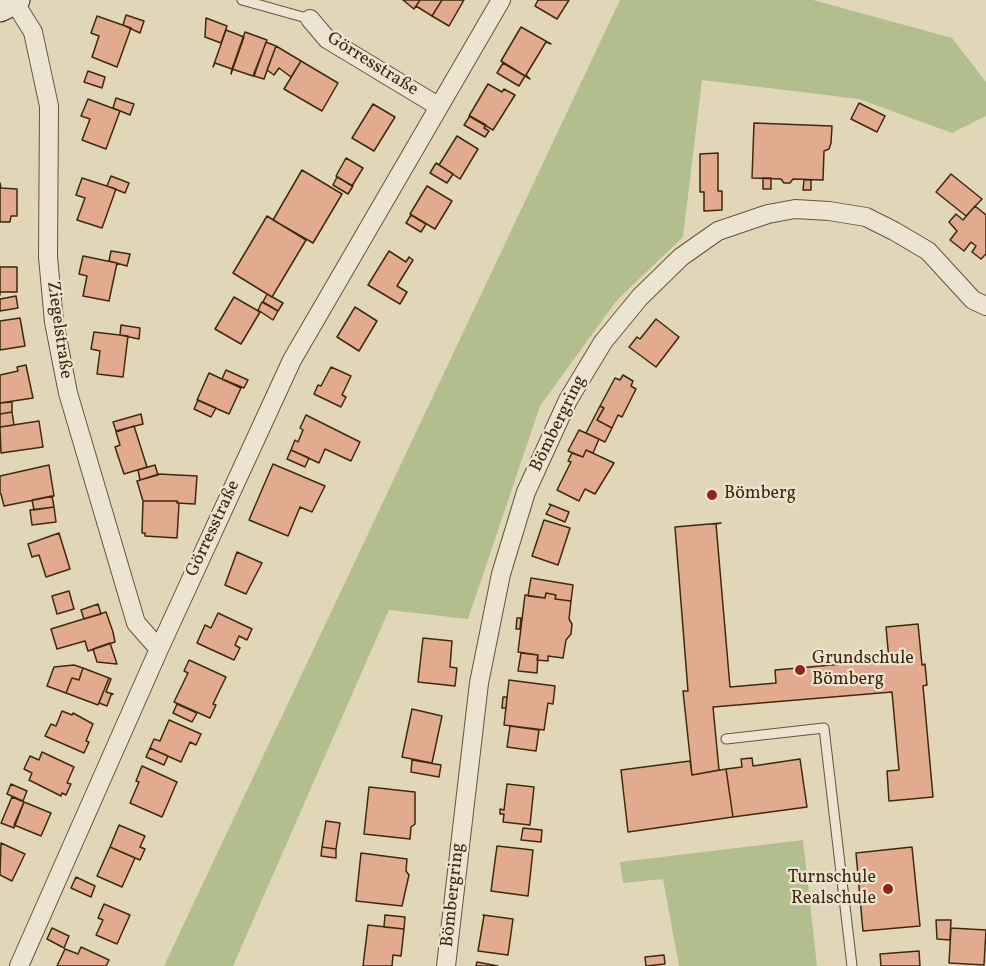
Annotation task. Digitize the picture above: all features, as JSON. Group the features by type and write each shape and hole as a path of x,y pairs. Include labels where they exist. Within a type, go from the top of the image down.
{"street":[{"name":"Görresstraße","path":"19,966 159,649 292,360 501,0"},
{"name":"Ziegelstraße","path":"11,2 33,32 49,106 48,257 54,322 68,393 136,623 159,649"},
{"name":"Görresstraße","path":"310,19 327,39 438,106"},
{"name":"Bömbergring","path":"446,966 479,682 501,574 526,492 568,400 610,333 640,297 681,257 718,231 768,214 795,209 829,211 866,217 894,231 928,251 973,300 986,306"}],"lane":[{"path":"242,0 310,19"},
{"path":"726,739 824,728 852,966"}],"green space":[{"path":"620,0 813,0 952,38 986,82 986,116 952,133 859,99 702,80 683,237 617,300 540,406 468,619 389,610 233,966 164,966"},
{"path":"803,840 817,966 679,966 663,879 623,883 620,862"}],"building":[{"path":"403,0 420,0 414,9"},
{"path":"420,0 442,0 432,16 416,6"},
{"path":"442,0 464,0 449,26 432,16"},
{"path":"538,0 569,0 557,19 535,6"},
{"path":"126,15 144,21 140,33 123,25"},
{"path":"97,16 131,28 117,67 92,57 99,36 91,33"},
{"path":"206,18 227,26 221,43 205,37"},
{"path":"521,27 551,44 546,42 526,75 530,79 501,61"},
{"path":"226,30 244,37 231,74 232,69 215,63 213,67"},
{"path":"245,32 267,40 253,76 232,69"},
{"path":"266,42 276,46 264,79 254,76"},
{"path":"276,46 301,61 291,77 279,68 274,75 267,70"},
{"path":"301,61 338,83 322,111 284,89"},
{"path":"503,63 525,76 519,86 497,73"},
{"path":"88,71 105,77 102,88 84,82"},
{"path":"488,84 502,92 504,89 515,95 493,130 469,116"},
{"path":"116,98 134,104 130,115 113,108"},
{"path":"88,99 120,111 106,149 82,140 90,119 81,116"},
{"path":"859,103 885,116 877,132 851,119"},
{"path":"373,104 395,117 374,151 352,138"},
{"path":"470,116 486,125 484,128 489,131 485,137 464,125"},
{"path":"754,123 832,126 831,143 829,149 824,151 823,180 793,179 790,183 784,183 781,179 752,178"},
{"path":"457,136 478,149 460,179 439,165"},
{"path":"718,153 718,191 722,191 722,210 704,211 704,192 700,192 700,154"},
{"path":"346,158 363,168 352,186 336,176"},
{"path":"436,163 453,174 447,183 430,173"},
{"path":"302,170 342,194 313,243 273,220"},
{"path":"951,174 982,199 966,216 936,192"},
{"path":"111,176 129,183 125,193 107,186"},
{"path":"337,177 353,186 348,194 333,185"},
{"path":"82,178 116,189 102,228 77,220 85,198 76,195"},
{"path":"763,178 771,178 771,189 763,189"},
{"path":"804,180 811,180 811,190 803,190"},
{"path":"0,183 1,188 17,189 17,216 11,216 10,222 0,222"},
{"path":"427,186 452,201 435,229 410,214"},
{"path":"975,206 986,215 986,254 981,259 972,252 976,246 971,242 964,251 950,240 957,231 949,222 956,214 963,220"},
{"path":"411,215 426,224 421,232 406,223"},
{"path":"267,216 306,240 272,297 233,273"},
{"path":"111,251 130,254 127,266 109,261"},
{"path":"389,251 406,262 409,257 413,260 397,286 407,292 400,304 368,285"},
{"path":"83,256 117,263 109,301 83,296 87,276 79,274"},
{"path":"0,267 17,267 17,292 0,292"},
{"path":"267,294 283,303 278,311 263,302"},
{"path":"16,296 18,308 0,311 0,299"},
{"path":"234,297 260,312 241,344 215,329"},
{"path":"262,302 278,311 273,320 258,310"},
{"path":"355,307 377,321 359,351 337,337"},
{"path":"20,318 25,346 0,350 0,321"},
{"path":"656,319 679,337 656,367 629,347 637,337 640,339"},
{"path":"121,325 140,328 139,339 120,335"},
{"path":"94,332 128,336 123,377 97,374 100,351 91,349"},
{"path":"26,365 33,398 0,403 0,375 18,371 17,367"},
{"path":"331,367 351,376 342,395 346,397 341,407 314,394"},
{"path":"226,370 248,380 244,388 222,379"},
{"path":"209,373 241,388 229,414 197,400"},
{"path":"623,375 633,381 631,386 636,389 622,417 618,415 612,428 597,420 604,408 600,406 615,378 620,380"},
{"path":"198,400 216,408 211,417 194,409"},
{"path":"12,402 12,412 0,414 0,403"},
{"path":"600,406 604,408 597,420 612,428 605,442 586,433"},
{"path":"12,412 14,425 0,427 0,414"},
{"path":"141,414 143,424 116,431 113,422"},
{"path":"306,415 360,442 351,461 325,449 319,463 291,450 295,440 298,442 303,430 300,428"},
{"path":"39,421 43,447 1,453 0,427"},
{"path":"134,426 147,467 124,474 115,447 120,445 116,432"},
{"path":"579,430 599,439 593,453 586,450 583,457 568,451"},
{"path":"291,450 309,458 305,467 287,459"},
{"path":"586,450 614,463 595,494 585,489 579,501 557,490 571,462 568,461 572,453 583,457"},
{"path":"273,464 325,486 312,512 300,507 288,536 249,520"},
{"path":"49,465 54,496 4,506 0,494 0,476"},
{"path":"155,465 158,475 140,480 138,470"},
{"path":"159,474 197,476 195,504 177,503 177,501 143,501 137,481"},
{"path":"52,496 54,507 34,510 32,500"},
{"path":"143,501 177,501 179,504 177,538 145,536 145,533 142,533"},
{"path":"549,504 569,512 565,522 546,514 551,505"},
{"path":"54,507 56,522 32,525 30,510"},
{"path":"544,520 570,528 558,565 532,556"},
{"path":"721,523 716,524 730,687 776,683 775,670 889,660 886,627 918,624 922,665 925,664 927,685 923,686 933,797 889,801 887,771 899,770 892,692 713,707 719,770 692,775 683,691 688,691 675,527"},
{"path":"59,533 70,569 46,577 39,555 32,557 28,544"},
{"path":"237,552 262,563 246,594 225,585"},
{"path":"531,578 573,585 571,601 555,599 556,595 546,593 545,598 528,596"},
{"path":"69,591 74,609 57,614 52,596"},
{"path":"546,593 556,595 555,599 571,601 569,619 572,624 563,658 548,656 548,661 537,660 538,655 518,652 525,595 545,598"},
{"path":"98,604 101,614 84,619 81,610"},
{"path":"106,612 115,642 88,651 85,641 57,649 51,629"},
{"path":"218,613 252,629 247,640 239,636 235,645 240,648 234,660 197,643 205,625 211,628"},
{"path":"517,618 521,618 520,629 516,629"},
{"path":"423,638 452,641 450,667 457,668 455,686 418,682"},
{"path":"110,643 117,664 97,662 93,649"},
{"path":"521,653 538,655 537,673 518,671"},
{"path":"189,660 226,677 213,704 216,705 210,718 174,702 188,673 184,671"},
{"path":"74,665 83,668 79,680 72,678 66,693 47,686 54,667"},
{"path":"83,668 109,678 98,705 66,693 72,678 79,680"},
{"path":"109,678 111,679 106,692 113,694 107,706 99,703"},
{"path":"509,680 555,686 553,704 548,703 544,730 504,725"},
{"path":"503,697 507,697 506,708 502,708"},
{"path":"177,704 197,713 192,722 173,713"},
{"path":"412,709 442,716 432,763 402,757"},
{"path":"62,711 72,715 73,713 93,724 84,753 45,736 51,724 56,726"},
{"path":"169,720 201,734 196,745 190,742 181,762 150,748 154,739 160,741"},
{"path":"510,726 539,730 536,751 507,747"},
{"path":"150,748 168,756 164,765 146,757"},
{"path":"42,752 74,767 67,783 71,784 66,795 62,793 61,796 29,780 32,773 24,769 30,756 39,760"},
{"path":"752,758 753,766 800,759 807,807 733,817 726,769 742,767 741,759"},
{"path":"412,760 441,765 439,777 411,772"},
{"path":"690,761 692,775 726,769 733,817 628,832 621,770"},
{"path":"142,766 177,782 162,817 130,803 139,782 136,781"},
{"path":"11,784 27,791 23,801 7,794"},
{"path":"507,784 534,787 530,825 503,822 504,814 500,814 500,809 504,810"},
{"path":"369,787 415,792 415,824 411,827 410,839 364,834"},
{"path":"12,797 24,802 14,828 1,823"},
{"path":"24,802 51,813 41,836 14,825"},
{"path":"326,821 340,823 336,849 322,847"},
{"path":"119,825 145,836 140,847 145,849 140,860 110,847"},
{"path":"523,828 542,830 541,842 521,840"},
{"path":"1,843 25,854 12,881 0,875"},
{"path":"497,846 533,850 528,896 491,891"},
{"path":"110,847 135,858 122,887 97,876"},
{"path":"322,847 336,849 336,858 321,856"},
{"name":"Turnschule Realschule","path":"912,847 920,926 863,931 856,853"},
{"path":"361,853 407,859 406,871 409,875 402,906 356,901"},
{"path":"76,877 95,886 91,897 71,888"},
{"path":"104,904 130,915 117,944 96,935 103,920 98,918"},
{"path":"385,915 405,917 404,929 384,927"},
{"path":"483,915 513,919 508,955 478,951"},
{"path":"936,920 951,920 950,940 937,939"},
{"path":"368,925 404,929 401,956 393,955 392,966 363,966"},
{"path":"52,928 69,936 64,948 47,939"},
{"path":"951,928 986,930 984,965 949,963"},
{"path":"81,947 109,960 106,966 57,966 65,949 78,954"},
{"path":"919,951 920,966 881,966 880,954"},
{"path":"664,955 665,964 646,966 645,957"},
{"path":"477,962 498,966 476,966"}],"place":[{"name":"Bömberg","path":"712,495"},
{"name":"Grundschule Bömberg","path":"800,670"},
{"name":"Turnschule Realschule","path":"888,889"}]}
